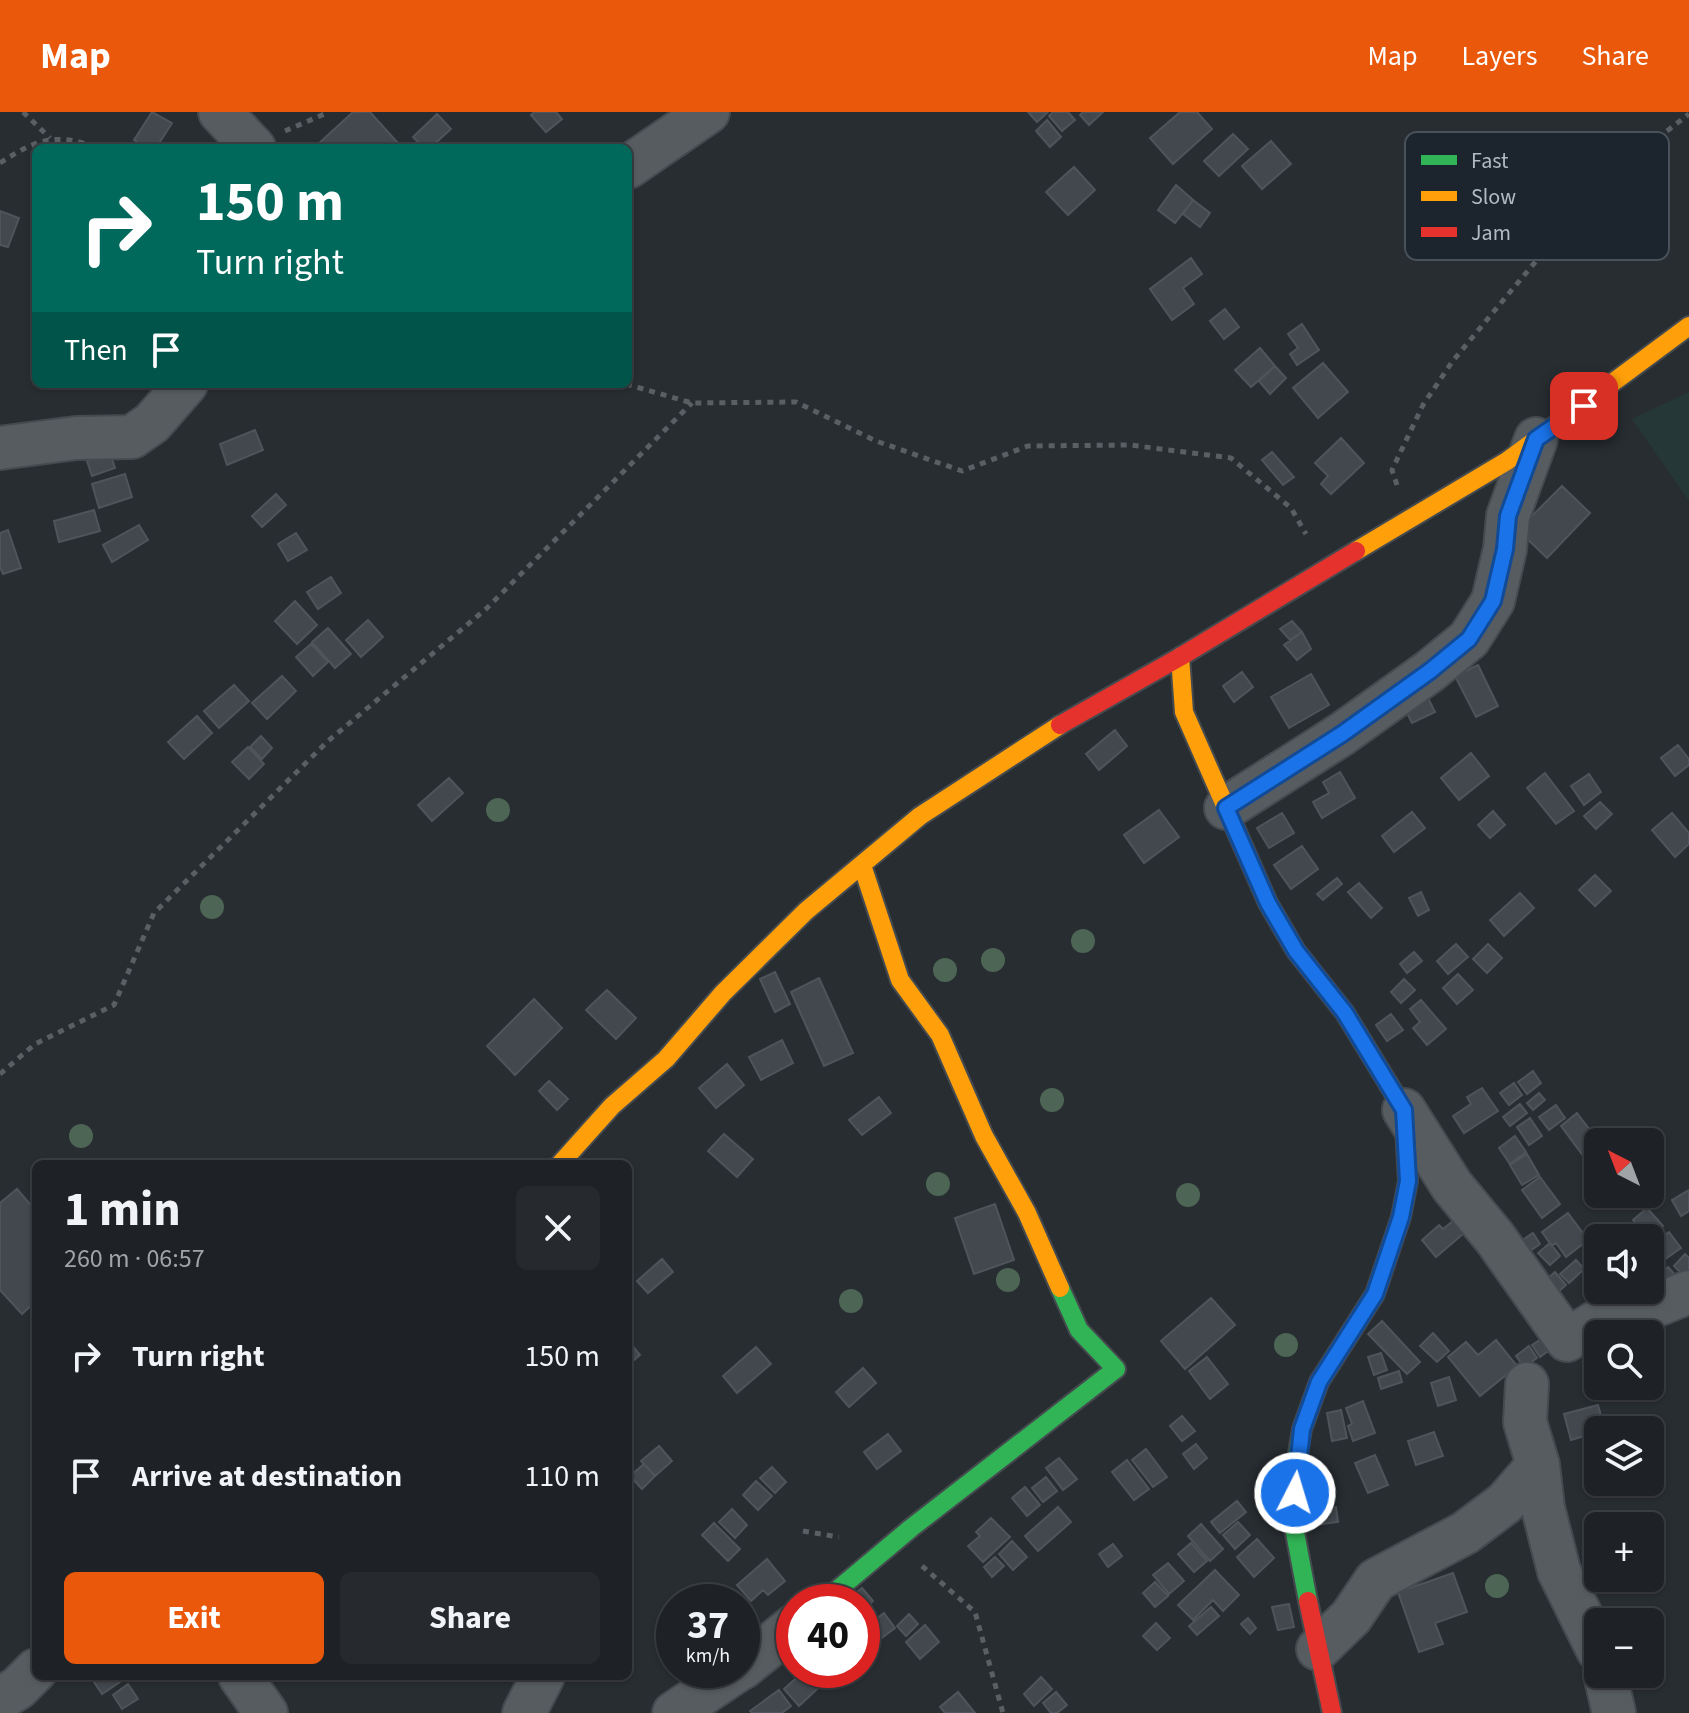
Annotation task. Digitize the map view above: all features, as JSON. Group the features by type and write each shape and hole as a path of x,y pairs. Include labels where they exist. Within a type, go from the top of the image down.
{"street":[{"path":"220,112 250,144"},
{"path":"632,164 708,112"},
{"path":"564,1160 612,1106 666,1059 734,983 806,911 920,816 1085,709 1180,657 1507,461 1689,326"},
{"path":"0,448 76,438 132,437 152,423 183,388"},
{"path":"1226,808 1342,734 1469,639 1493,601 1505,549 1508,516 1536,439"},
{"path":"1180,657 1184,712 1268,903 1296,951 1345,1013 1452,1186 1495,1238 1567,1340 1598,1321 1610,1324 1689,1292"},
{"path":"844,1584 911,1528 1116,1369 1079,1330 1027,1213 984,1136 940,1035 900,980 862,865"},
{"path":"1332,1713 1293,1522 1296,1465 1302,1429 1319,1382 1375,1294 1401,1217 1408,1181 1404,1110"},
{"path":"1527,1384 1525,1422 1538,1465 1543,1508 1559,1571 1584,1622"},
{"path":"1318,1649 1351,1617 1376,1580 1465,1533 1505,1503 1538,1465"},
{"path":"760,1653 776,1640"},
{"path":"0,1699 18,1688 32,1674"},
{"path":"243,1680 266,1713"},
{"path":"524,1713 541,1680"},
{"path":"674,1713 712,1688"},
{"path":"1608,1688 1614,1713"}],"path":[{"path":"23,112 50,138"},
{"path":"1666,132 1689,114"},
{"path":"0,163 27,145 50,138 87,144"},
{"path":"1410,521 1392,470 1423,405 1452,362 1537,260"},
{"path":"632,386 692,403 796,402 876,441 962,471 1028,446 1130,445 1231,458 1291,508 1325,568"},
{"path":"0,1074 35,1044 114,1005 154,913 328,741 486,609 692,403"},
{"path":"803,1531 845,1539"},
{"path":"913,1558 975,1612 1003,1713"}],"shaded area":[{"path":"1689,392 1689,501 1632,419"}],"building":[{"path":"152,112 172,123 159,144 140,144 134,140"},
{"path":"353,112 370,112 397,142 395,144 318,144"},
{"path":"534,112 556,112 562,119 546,132 531,115"},
{"path":"1028,112 1048,112 1037,122"},
{"path":"1053,112 1068,112 1075,120 1062,131 1049,116"},
{"path":"1083,112 1103,112 1089,125 1080,115"},
{"path":"1180,112 1197,112 1212,129 1173,164 1150,138"},
{"path":"437,114 451,129 434,144 420,144 413,137"},
{"path":"1047,120 1061,137 1050,147 1036,131"},
{"path":"1233,134 1248,149 1219,176 1204,161"},
{"path":"1271,141 1291,164 1262,189 1242,166"},
{"path":"1074,167 1095,190 1068,215 1046,192"},
{"path":"1176,185 1193,200 1175,223 1158,210"},
{"path":"1193,200 1210,213 1200,227 1183,214"},
{"path":"0,211 19,218 8,247 0,245"},
{"path":"1191,258 1202,274 1183,288 1194,304 1172,320 1150,289"},
{"path":"1225,309 1239,327 1224,339 1210,321"},
{"path":"1302,324 1319,350 1297,365 1290,354 1298,348 1288,334"},
{"path":"1260,348 1275,366 1251,387 1235,370"},
{"path":"1323,363 1348,392 1318,418 1293,388"},
{"path":"1275,366 1286,378 1270,394 1259,381"},
{"path":"255,430 263,450 227,465 220,444"},
{"path":"1341,438 1364,463 1331,494 1321,484 1328,476 1315,463"},
{"path":"1272,452 1294,477 1283,485 1262,460"},
{"path":"110,453 115,468 92,476 87,461"},
{"path":"125,474 132,497 99,508 92,484"},
{"path":"1562,486 1590,513 1547,558 1518,530"},
{"path":"276,494 286,505 262,527 252,516"},
{"path":"94,510 100,531 59,542 54,521"},
{"path":"139,525 148,540 112,562 103,545"},
{"path":"8,530 21,568 3,574 0,567 0,533"},
{"path":"296,533 307,550 288,561 278,544"},
{"path":"331,577 341,593 318,609 307,592"},
{"path":"295,601 317,625 297,644 275,621"},
{"path":"368,620 383,637 361,657 346,640"},
{"path":"1292,621 1302,632 1290,640 1280,629"},
{"path":"328,628 351,654 335,668 312,642"},
{"path":"1302,632 1311,649 1297,660 1284,645"},
{"path":"311,644 328,662 313,676 296,657"},
{"path":"1478,665 1498,706 1476,717 1455,676"},
{"path":"1242,672 1253,687 1234,702 1223,686"},
{"path":"1311,674 1329,705 1289,728 1271,697"},
{"path":"282,676 296,691 267,719 252,703"},
{"path":"234,685 249,701 219,728 204,711"},
{"path":"1424,690 1435,712 1412,723 1401,701"},
{"path":"197,716 212,733 184,759 168,742"},
{"path":"1115,730 1127,746 1099,770 1086,754"},
{"path":"261,736 272,748 262,759 250,747"},
{"path":"1678,745 1689,759 1689,765 1675,776 1661,758"},
{"path":"248,747 264,764 249,779 232,762"},
{"path":"1471,753 1489,776 1459,800 1441,778"},
{"path":"1340,772 1355,798 1322,818 1313,802 1329,793 1323,782"},
{"path":"1545,773 1574,811 1556,824 1527,788"},
{"path":"1589,774 1601,792 1584,805 1571,786"},
{"path":"449,778 463,793 432,821 418,805"},
{"path":"1600,802 1612,814 1596,829 1584,816"},
{"path":"1159,810 1179,837 1144,863 1124,835"},
{"path":"1493,811 1505,825 1490,838 1478,825"},
{"path":"1412,812 1425,828 1394,852 1382,836"},
{"path":"1282,813 1294,833 1269,848 1257,828"},
{"path":"1672,813 1689,833 1689,844 1675,857 1652,830"},
{"path":"1302,846 1318,869 1291,889 1274,865"},
{"path":"1595,875 1611,891 1595,906 1579,890"},
{"path":"1337,878 1342,884 1323,900 1317,894"},
{"path":"1359,883 1382,908 1371,918 1348,892"},
{"path":"1421,892 1429,910 1418,916 1409,898"},
{"path":"1520,893 1534,908 1504,936 1490,920"},
{"path":"1456,944 1468,957 1448,974 1437,961"},
{"path":"1488,944 1502,958 1487,973 1473,959"},
{"path":"1414,952 1422,961 1407,973 1400,964"},
{"path":"775,972 790,1004 775,1012 760,979"},
{"path":"1458,974 1473,990 1457,1004 1443,988"},
{"path":"819,978 853,1053 824,1066 791,992"},
{"path":"1404,979 1415,990 1401,1003 1391,992"},
{"path":"607,990 636,1018 616,1039 586,1010"},
{"path":"534,999 562,1028 515,1075 487,1046"},
{"path":"1421,1000 1446,1029 1427,1045 1413,1028 1420,1022 1410,1009"},
{"path":"1391,1014 1403,1030 1387,1041 1376,1025"},
{"path":"782,1040 793,1063 761,1080 749,1057"},
{"path":"727,1064 744,1085 716,1108 699,1088"},
{"path":"1533,1071 1541,1083 1527,1094 1518,1082"},
{"path":"549,1081 568,1099 557,1110 539,1091"},
{"path":"1514,1083 1522,1095 1509,1105 1500,1093"},
{"path":"1482,1088 1498,1111 1464,1133 1453,1116 1471,1104 1467,1097"},
{"path":"1539,1093 1545,1100 1533,1110 1527,1103"},
{"path":"879,1097 891,1113 862,1135 849,1120"},
{"path":"1520,1104 1527,1113 1510,1126 1503,1117"},
{"path":"1556,1105 1565,1118 1549,1130 1539,1117"},
{"path":"1577,1113 1588,1128 1584,1128 1584,1157 1561,1126"},
{"path":"1530,1118 1542,1136 1529,1145 1517,1127"},
{"path":"724,1134 753,1159 737,1177 708,1151"},
{"path":"1515,1136 1526,1152 1510,1164 1499,1148"},
{"path":"1527,1154 1539,1175 1522,1185 1510,1165"},
{"path":"1540,1177 1560,1204 1542,1218 1522,1190"},
{"path":"17,1189 32,1206 32,1305 22,1314 0,1290 0,1203"},
{"path":"1689,1190 1689,1211 1681,1216 1672,1200"},
{"path":"995,1204 1014,1260 974,1274 955,1218"},
{"path":"1647,1208 1661,1224 1637,1224 1633,1220"},
{"path":"1568,1213 1584,1235 1584,1243 1566,1257 1556,1243 1552,1246 1542,1232"},
{"path":"1459,1216 1470,1228 1436,1257 1422,1240 1439,1225 1443,1229"},
{"path":"1669,1232 1681,1248 1664,1260 1664,1235"},
{"path":"1533,1233 1540,1244 1523,1256 1515,1245"},
{"path":"1550,1243 1560,1256 1550,1265 1538,1253"},
{"path":"1685,1254 1689,1258 1689,1271 1684,1276 1674,1266"},
{"path":"662,1259 673,1272 648,1293 637,1281"},
{"path":"1576,1260 1584,1269 1569,1283 1560,1274"},
{"path":"1668,1267 1679,1279 1664,1293 1664,1271"},
{"path":"1555,1272 1566,1285 1557,1293 1546,1280"},
{"path":"1211,1298 1235,1325 1185,1369 1161,1341"},
{"path":"1382,1321 1420,1362 1407,1374 1368,1334"},
{"path":"1433,1333 1449,1351 1437,1362 1420,1346"},
{"path":"1544,1337 1552,1348 1540,1357 1532,1345"},
{"path":"1496,1340 1517,1366 1480,1396 1448,1357 1466,1342 1478,1355"},
{"path":"632,1346 640,1355 632,1362"},
{"path":"1529,1346 1537,1358 1524,1367 1516,1356"},
{"path":"756,1347 771,1364 737,1393 723,1376"},
{"path":"1381,1353 1387,1370 1374,1375 1368,1357"},
{"path":"1207,1357 1228,1384 1210,1399 1189,1371"},
{"path":"863,1368 876,1383 849,1407 836,1392"},
{"path":"1399,1371 1402,1382 1381,1389 1378,1378"},
{"path":"1449,1377 1456,1400 1438,1406 1431,1383"},
{"path":"1363,1401 1375,1433 1353,1441 1348,1426 1352,1424 1346,1408"},
{"path":"1598,1405 1601,1416 1584,1416 1584,1436 1571,1440 1564,1414"},
{"path":"1341,1410 1347,1438 1332,1441 1327,1413"},
{"path":"1182,1416 1195,1431 1182,1441 1170,1426"},
{"path":"1434,1432 1443,1456 1416,1465 1408,1441"},
{"path":"888,1434 901,1451 877,1469 864,1452"},
{"path":"1196,1444 1207,1458 1194,1469 1183,1454"},
{"path":"659,1446 672,1461 655,1476 641,1461"},
{"path":"1146,1449 1167,1477 1153,1487 1132,1460"},
{"path":"1375,1455 1388,1485 1368,1493 1355,1463"},
{"path":"1059,1458 1077,1479 1063,1490 1046,1468"},
{"path":"1127,1460 1149,1489 1134,1500 1112,1472"},
{"path":"644,1464 655,1476 642,1489 632,1474"},
{"path":"772,1467 786,1482 775,1493 760,1478"},
{"path":"1046,1477 1057,1491 1043,1502 1032,1488"},
{"path":"756,1481 772,1496 758,1510 743,1495"},
{"path":"1025,1487 1040,1505 1027,1516 1012,1498"},
{"path":"1237,1501 1246,1512 1220,1533 1211,1522"},
{"path":"1058,1507 1071,1522 1038,1551 1025,1536"},
{"path":"1336,1507 1338,1522 1315,1525 1312,1510"},
{"path":"732,1509 747,1525 735,1538 719,1522"},
{"path":"991,1518 1010,1537 983,1562 968,1546 980,1536 976,1532"},
{"path":"1238,1522 1250,1535 1235,1549 1223,1535"},
{"path":"714,1523 740,1549 728,1561 702,1535"},
{"path":"1201,1524 1223,1549 1210,1561 1188,1536"},
{"path":"1257,1539 1274,1558 1254,1577 1237,1557"},
{"path":"1012,1541 1027,1557 1013,1570 999,1554"},
{"path":"1191,1543 1207,1561 1194,1572 1178,1554"},
{"path":"1113,1544 1122,1556 1108,1567 1099,1554"},
{"path":"995,1557 1004,1566 992,1577 984,1567"},
{"path":"767,1559 785,1581 776,1584 776,1588 768,1595 763,1590 760,1593 760,1584 738,1584"},
{"path":"1168,1563 1184,1581 1169,1594 1153,1575"},
{"path":"1215,1570 1239,1595 1223,1611 1213,1600 1193,1620 1178,1605"},
{"path":"1453,1573 1467,1612 1435,1623 1443,1644 1419,1652 1398,1592"},
{"path":"1155,1582 1168,1596 1155,1607 1143,1593"},
{"path":"1289,1604 1294,1627 1278,1630 1272,1607"},
{"path":"1211,1607 1219,1616 1197,1635 1189,1626"},
{"path":"884,1613 895,1628 880,1639 880,1616"},
{"path":"909,1614 918,1624 906,1636 897,1626"},
{"path":"1248,1618 1256,1628 1250,1634 1241,1624"},
{"path":"1156,1623 1170,1638 1157,1650 1143,1636"},
{"path":"925,1625 939,1642 920,1659 906,1642"},
{"path":"1041,1677 1052,1689 1034,1706 1024,1694"},
{"path":"93,1680 123,1680 102,1694"},
{"path":"128,1684 138,1699 122,1709 113,1695"},
{"path":"785,1688 818,1688 799,1706"},
{"path":"779,1690 791,1706 782,1713 750,1711"},
{"path":"958,1692 975,1713 945,1713 940,1707"},
{"path":"1056,1692 1067,1705 1057,1713 1051,1713 1043,1703"}],"traffic: fast":[{"path":"1308,1601 1293,1522 1296,1465 1302,1429 1319,1382 1375,1294 1401,1217 1408,1181 1404,1110 1389,1085"},
{"path":"844,1584 911,1528 1116,1369 1079,1330 1060,1288"}],"traffic: slow":[{"path":"1356,551 1507,461 1689,326"},
{"path":"1180,657 1184,712 1268,903 1296,951 1345,1013 1389,1085"},
{"path":"564,1160 612,1106 666,1059 723,993 806,911 920,816 1060,725"},
{"path":"862,865 900,980 940,1035 984,1136 1027,1213 1060,1288"}],"traffic: jam":[{"path":"1060,725 1356,551"},
{"path":"1308,1601 1332,1713"}],"route":[{"path":"1295,1493 1302,1429 1319,1382 1375,1294 1401,1217 1408,1181 1404,1110 1345,1013 1296,951 1268,903 1226,808 1342,734 1469,639 1493,601 1505,549 1508,516 1536,439 1584,406"}]}
